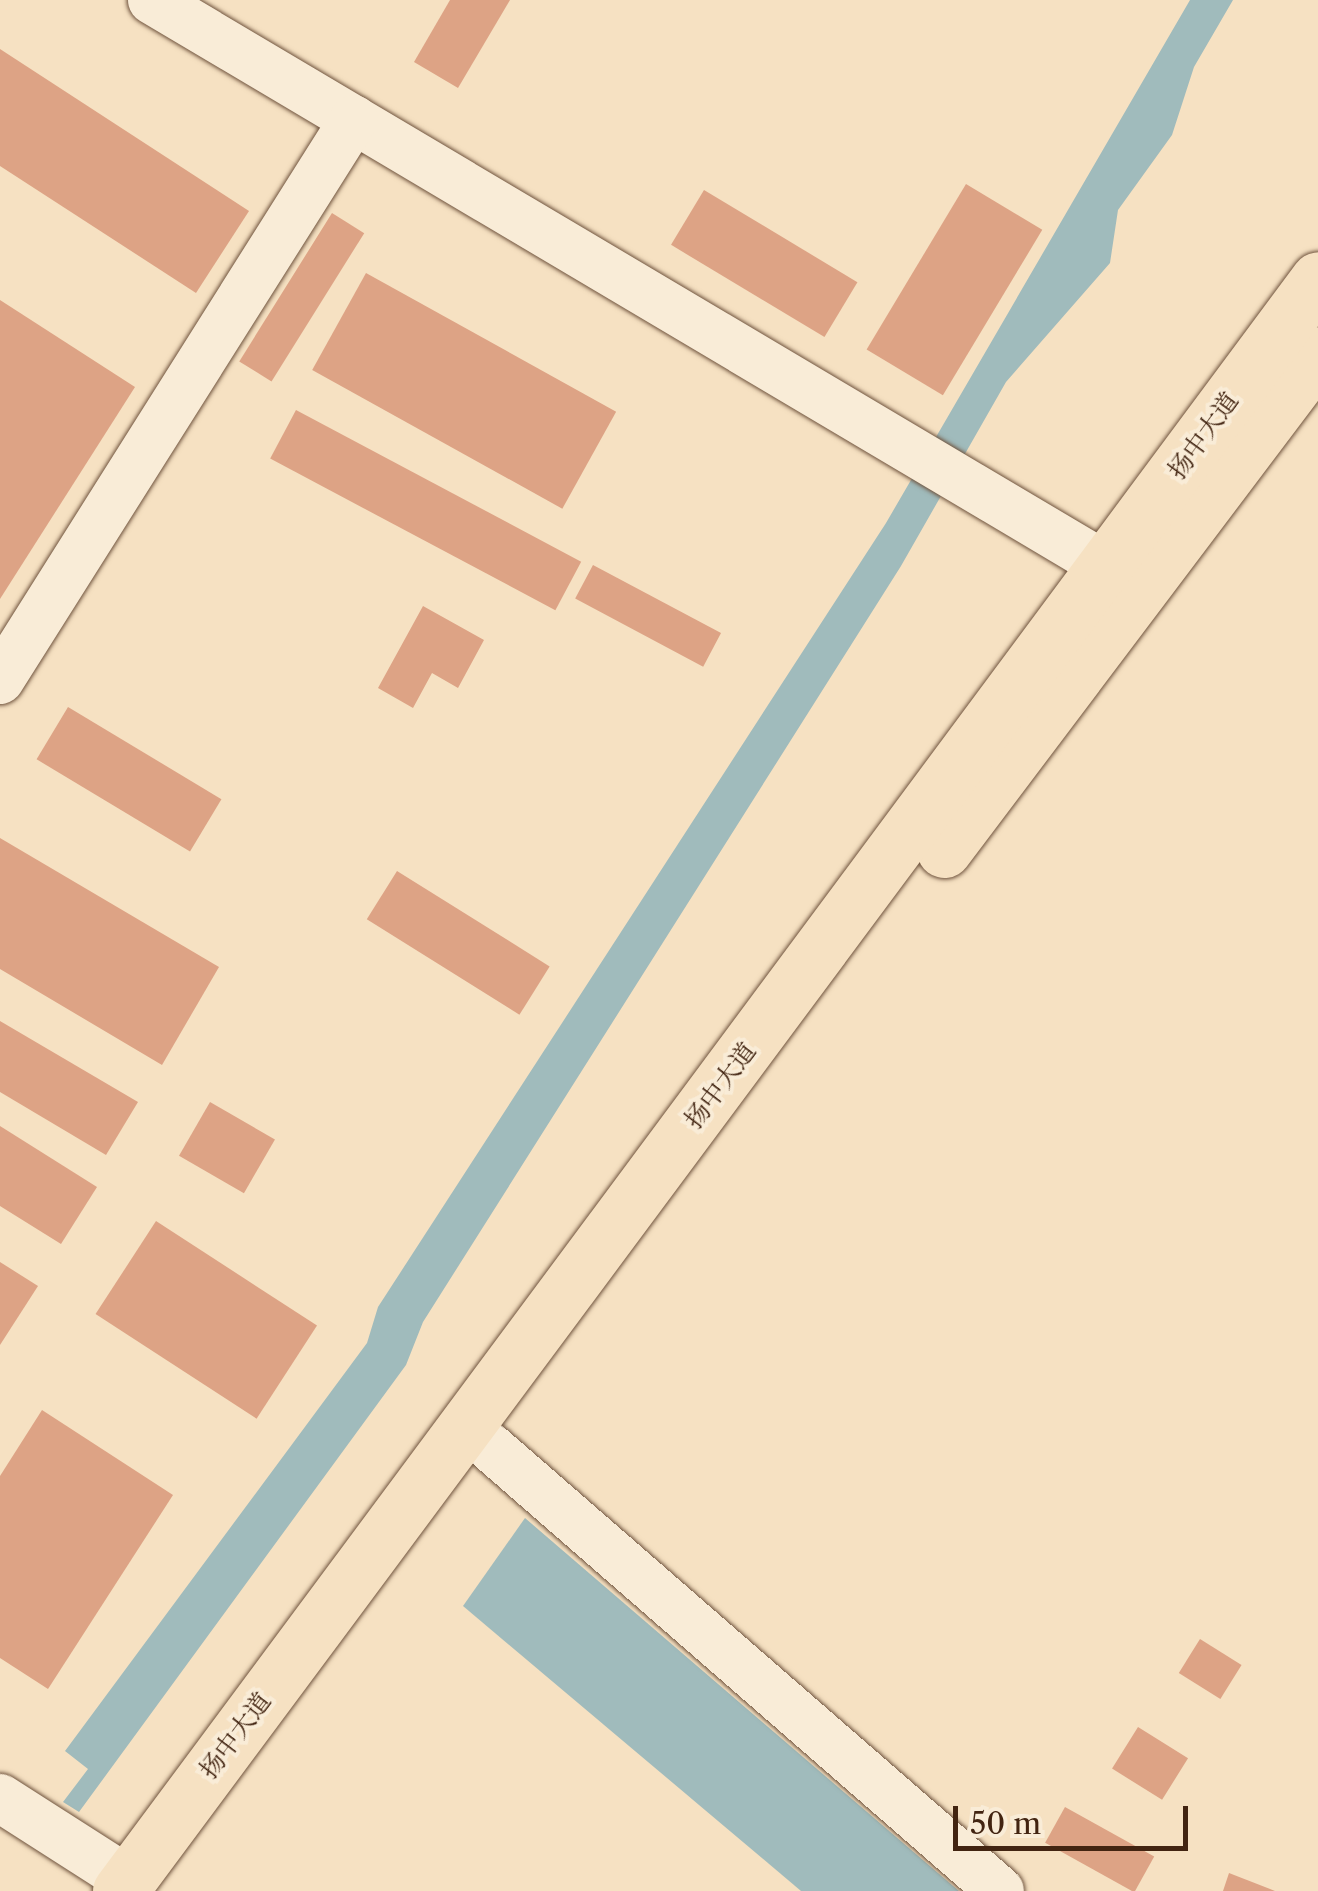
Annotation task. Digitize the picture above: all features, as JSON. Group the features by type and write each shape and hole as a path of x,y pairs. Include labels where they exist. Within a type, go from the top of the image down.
{"main road":[{"name":"扬中大道","path":"136,1887 490,1448 1126,578 1318,279"},
{"name":"扬中大道","path":"136,1887 1126,578 1318,354"}],"street":[{"path":"152,0 1126,578"},
{"path":"0,680 354,119"},
{"path":"490,1448 1000,1891"},
{"path":"0,1798 136,1887"}],"water":[{"path":"1190,0 1233,0 1194,67 1172,135 1118,210 1110,263 1006,382 901,566 423,1322 406,1365 79,1812 63,1802 88,1769 65,1751 367,1343 378,1307 886,523"},
{"path":"525,1518 959,1891 801,1891 463,1606"}],"building":[{"path":"450,0 510,0 458,88 414,62"},
{"path":"0,49 249,211 196,293 0,166"},
{"path":"966,184 1042,230 943,395 867,349"},
{"path":"704,190 857,282 824,337 671,245"},
{"path":"332,213 364,233 271,382 239,361"},
{"path":"366,273 616,412 562,509 312,370"},
{"path":"0,300 135,387 0,599"},
{"path":"296,410 581,562 555,610 270,459"},
{"path":"593,565 721,633 703,667 575,599"},
{"path":"423,606 484,640 458,688 432,673 413,708 378,688"},
{"path":"68,707 221,799 190,851 37,759"},
{"path":"0,838 219,967 162,1065 0,969"},
{"path":"397,871 550,966 519,1015 367,919"},
{"path":"0,1021 138,1102 106,1155 0,1092"},
{"path":"210,1102 275,1140 244,1193 179,1156"},
{"path":"0,1126 97,1187 61,1244 0,1206"},
{"path":"156,1221 317,1326 257,1419 96,1314"},
{"path":"0,1262 38,1286 0,1345"},
{"path":"42,1410 173,1495 48,1689 0,1658 0,1476"},
{"path":"1200,1639 1242,1665 1220,1699 1179,1673"},
{"path":"1138,1727 1188,1758 1162,1800 1112,1769"},
{"path":"1065,1807 1154,1856 1132,1891 1045,1843"},
{"path":"1229,1873 1275,1891 1223,1891"}]}
